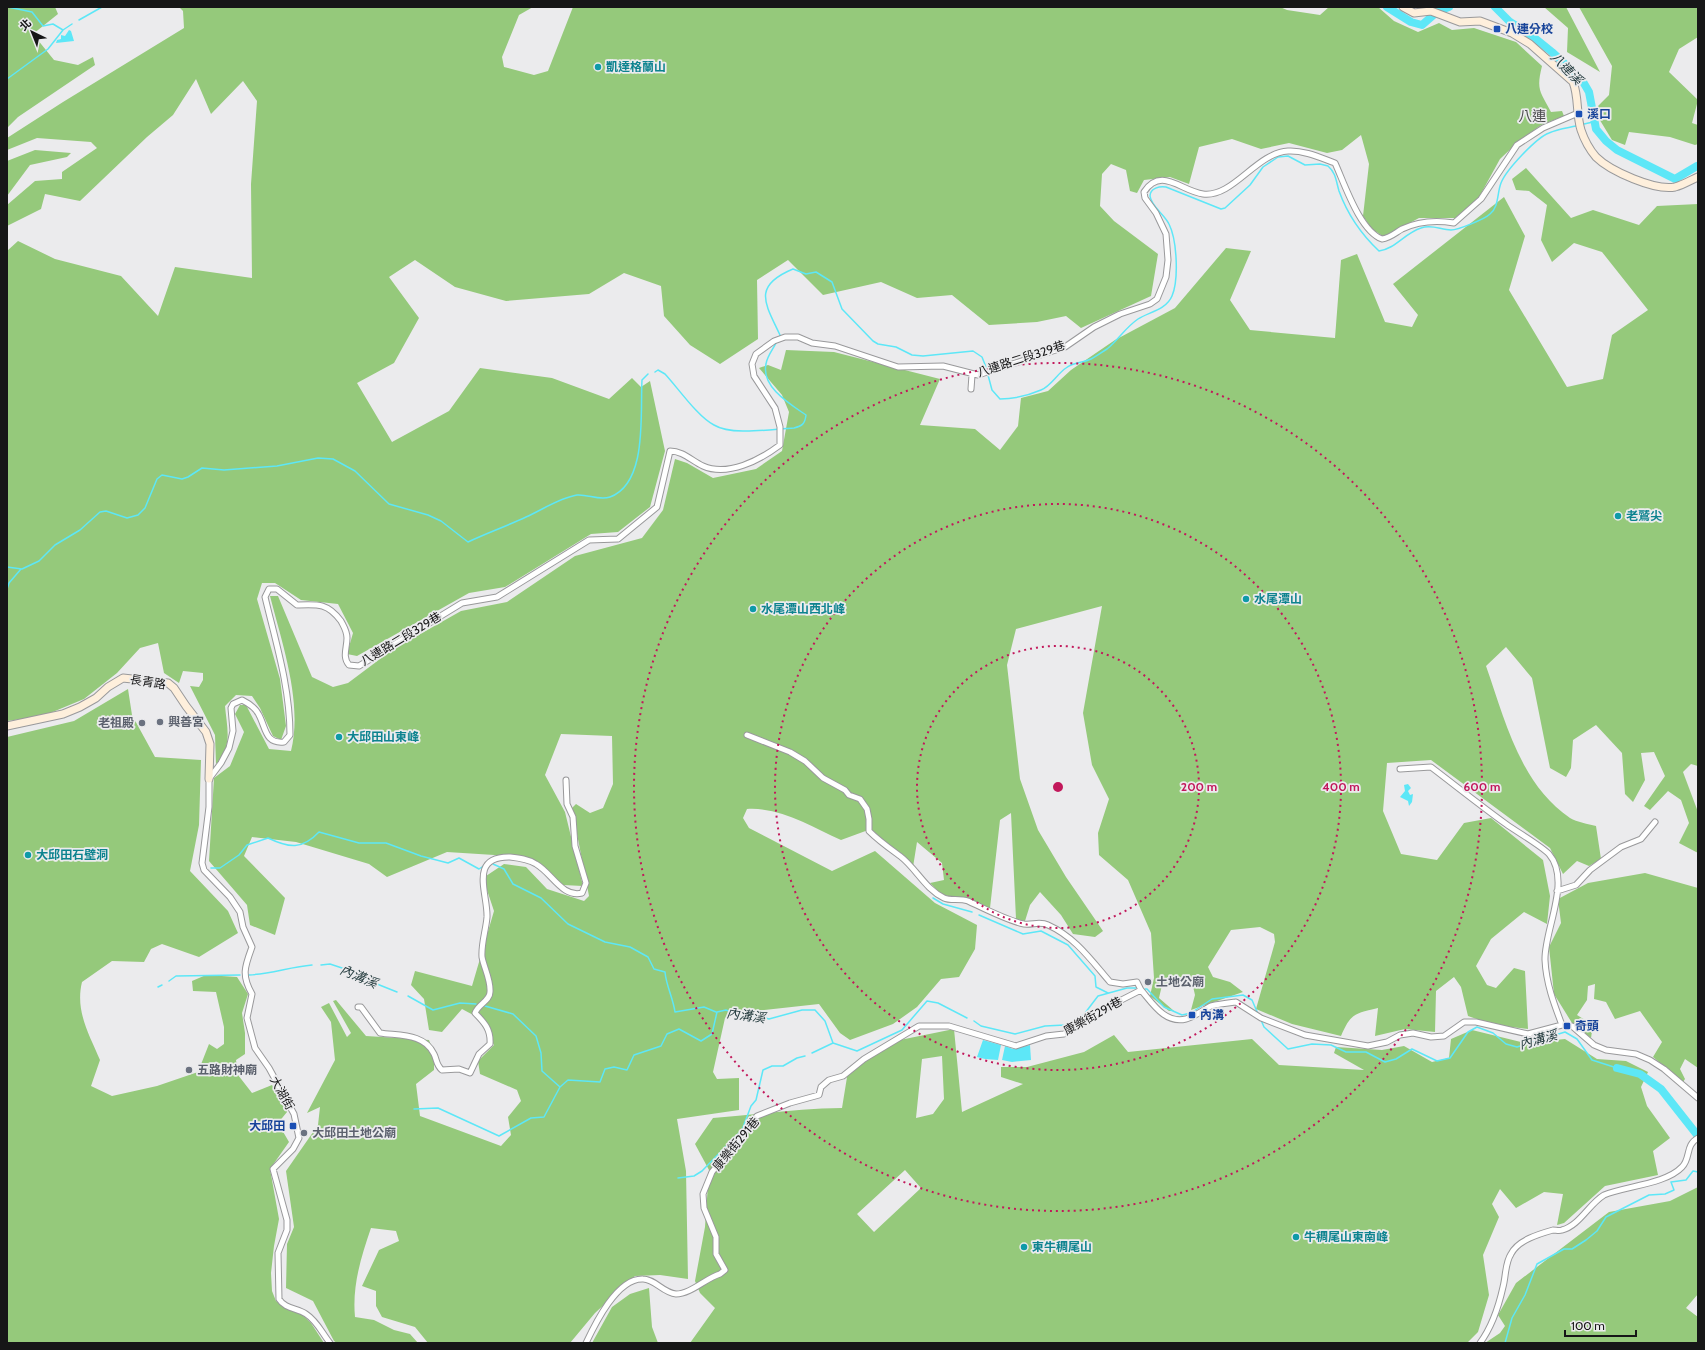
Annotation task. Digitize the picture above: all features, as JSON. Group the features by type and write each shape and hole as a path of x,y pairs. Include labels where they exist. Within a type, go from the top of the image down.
{"street":[{"path":"1403,7 1414,13 1432,11 1460,22 1480,21 1512,33 1530,44 1573,82 1576,89 1578,114 1584,138 1596,156 1608,166 1649,184 1666,187 1675,187 1698,177"},
{"name":"八連路二段329巷","path":"209,779 221,763 229,748 233,731 231,708 238,701 242,700 248,703 258,714 266,735 272,741 276,743 284,742 290,735 290,710 286,683 265,597 269,589 277,589 297,605 317,604 329,608 336,614 346,630 346,661 349,665 359,666 462,603 497,597 589,540 618,539 657,507 670,451 677,451 705,467 730,470 770,452 780,445 780,430 775,408 754,376 752,364 756,354 774,341 798,337 812,343 834,346 898,367 943,366 972,375 978,375 1064,347 1094,327 1120,314 1150,304 1157,299 1166,277 1168,260 1166,234 1162,223 1145,198 1144,192 1148,185 1154,181 1162,180 1196,192 1210,195 1231,185 1264,159 1289,151 1308,154 1335,164 1363,223 1382,240 1403,229 1423,222 1434,220 1454,223 1481,199 1517,145 1543,128 1578,114"},
{"path":"971,389 972,375"},
{"name":"長青路","path":"7,726 63,714 80,707 96,698 108,687 123,678 168,683 174,688 206,732 210,744 209,779"},
{"path":"747,735 790,752 805,761 823,778 845,790 849,795 860,799 866,809 869,819 869,831 916,871 924,882 944,898 966,900 976,906 1025,924 1035,922 1048,925 1076,942 1110,982 1123,984 1137,982 1141,990 1159,1012 1176,1020 1187,1019 1213,1006 1236,1002 1261,1018 1299,1033 1338,1042 1368,1046 1387,1042 1400,1034 1413,1033 1431,1037 1444,1036 1464,1022 1476,1022 1528,1034 1562,1025 1572,1026 1594,1045 1606,1050 1636,1054 1664,1069 1698,1098"},
{"path":"1400,769 1431,767 1488,811 1549,854 1557,869 1557,891 1553,922 1547,941 1546,961 1551,995 1562,1025"},
{"name":"大湖街","path":"209,779 209,807 202,863 204,870 230,896 240,912 243,927 252,947 244,972 252,994 246,1018 255,1048 269,1068 294,1114 299,1138 293,1149 273,1169 287,1220 287,1230 278,1253 279,1299 285,1306 306,1314 316,1322 330,1343"},
{"path":"358,1007 361,1007 380,1033 417,1037 434,1053 438,1066 442,1070 459,1069 470,1073 478,1054 490,1044 490,1036 487,1026 475,1013 488,998 490,993 490,983 482,955 487,916 482,882 483,875 488,864 497,858 520,858 537,864 565,890 575,895 582,893 586,883 575,846 573,816 567,804 566,780"},
{"path":"1557,891 1576,885 1590,870 1621,848 1640,840 1655,822"},
{"name":"康樂街291巷","path":"586,1343 606,1305 631,1283 642,1279 658,1284 668,1292 675,1294 682,1293 722,1273 725,1270 716,1254 716,1237 707,1219 703,1194 712,1172 757,1116 790,1103 819,1095 821,1087 829,1080 843,1076 864,1060 919,1026 949,1026 1016,1046 1046,1036 1064,1034 1087,1021 1094,1014 1141,990"},
{"path":"1480,1343 1493,1318 1503,1289 1508,1262 1517,1246 1525,1241 1554,1230 1561,1231 1569,1226 1604,1195 1672,1174 1682,1167 1685,1162 1689,1146 1697,1139"}],"green space":[{"path":"7,7 55,7 58,14 33,34 54,60 78,65 93,57 95,65 18,117 7,128"},
{"path":"179,7 533,7 519,15 502,57 504,67 534,75 548,71 573,7 1280,7 1287,10 1320,15 1329,7 1378,7 1394,21 1418,32 1439,23 1452,30 1474,28 1516,42 1542,66 1539,86 1542,95 1551,112 1562,111 1564,116 1541,125 1518,142 1500,159 1478,199 1455,218 1419,218 1384,237 1372,229 1363,216 1369,164 1361,135 1342,150 1327,153 1289,143 1261,149 1232,139 1199,147 1189,184 1170,177 1144,180 1137,193 1130,191 1126,170 1111,164 1102,174 1100,206 1114,221 1158,254 1151,296 1081,328 1066,316 1037,322 989,325 952,295 917,298 881,282 823,295 788,260 757,280 758,339 720,364 690,345 664,316 661,286 624,273 589,294 506,301 455,287 415,260 389,277 419,318 394,363 357,383 392,442 449,411 480,368 552,378 609,399 632,378 641,387 650,381 665,451 650,507 618,532 591,534 505,587 469,593 357,656 347,654 353,633 338,604 301,600 275,583 262,583 257,599 280,679 286,726 281,740 273,736 260,708 252,696 236,695 225,706 228,730 227,744 225,751 216,764 215,735 190,686 199,687 203,680 203,673 183,671 179,683 164,673 158,643 140,648 117,673 84,699 43,716 7,721 7,251 18,241 55,259 121,276 158,316 175,267 252,278 251,184 257,101 243,81 211,114 196,79 173,115 147,137 80,201 45,194 41,209 7,226 7,205 35,181 62,179 62,172 97,148 91,142 37,138 7,150 7,138 184,28 183,11"},
{"path":"1544,7 1566,7 1600,72 1567,52 1568,28"},
{"path":"1579,7 1698,7 1698,37 1679,49 1669,72 1698,100 1692,123 1698,125 1698,144 1695,145 1670,137 1629,132 1625,145 1612,140 1598,117 1598,106 1609,95 1612,66"},
{"path":"35,150 71,153 67,157 30,165 7,196 7,161"},
{"path":"1526,168 1571,218 1593,210 1639,225 1657,206 1698,204 1698,766 1691,764 1683,772 1698,812 1698,853 1679,843 1689,823 1681,800 1668,791 1650,810 1644,806 1665,776 1654,752 1641,753 1645,780 1633,802 1625,794 1622,753 1596,725 1573,740 1571,768 1566,777 1550,768 1532,678 1506,647 1486,666 1516,750 1538,788 1553,804 1570,818 1596,826 1601,859 1589,866 1577,861 1563,874 1550,848 1431,760 1387,763 1383,811 1401,854 1437,860 1464,823 1491,818 1543,860 1550,896 1547,924 1524,912 1491,939 1476,966 1487,985 1496,988 1514,968 1525,971 1528,1029 1494,1025 1468,1016 1461,987 1454,977 1436,991 1435,1032 1405,1029 1375,1036 1378,1008 1358,1013 1354,1016 1348,1023 1341,1036 1292,1024 1256,1009 1275,942 1274,934 1260,927 1231,930 1208,967 1213,977 1230,982 1243,992 1191,1010 1195,995 1192,982 1162,985 1159,998 1174,1011 1169,1011 1150,996 1154,978 1151,933 1128,880 1099,855 1098,833 1109,799 1092,765 1083,713 1102,606 1016,629 1007,665 1020,779 1038,830 1066,877 1103,931 1095,937 1073,934 1061,915 1040,892 1030,905 1025,921 1016,919 1011,813 1000,820 990,908 941,894 930,883 944,880 942,863 917,842 913,867 871,829 841,840 784,814 760,809 747,809 743,818 749,828 832,871 875,851 935,903 977,925 975,949 959,977 941,979 917,1007 893,1024 850,1040 840,1033 819,1004 745,1012 725,1018 713,1072 717,1079 739,1078 739,1110 677,1119 686,1171 688,1279 660,1275 635,1276 595,1313 570,1343 428,1343 415,1327 382,1317 376,1306 376,1291 362,1286 379,1250 399,1241 396,1231 371,1228 356,1283 354,1305 355,1317 374,1320 394,1330 410,1334 418,1343 337,1343 334,1341 313,1301 286,1288 287,1244 294,1227 286,1171 318,1125 320,1107 307,1113 335,1060 331,1022 321,1007 329,1003 347,1037 351,1033 333,1001 336,1000 366,1036 429,1040 434,1053 434,1070 416,1084 420,1116 501,1146 511,1135 508,1117 521,1101 517,1090 480,1074 478,1061 494,1045 477,1017 462,1009 442,1032 429,1030 424,999 411,985 415,971 472,986 494,911 483,878 504,864 526,867 547,889 584,901 589,896 572,808 576,804 590,813 603,808 613,784 612,736 561,734 545,775 565,812 583,886 563,885 525,857 447,852 387,877 369,864 296,842 252,837 244,856 285,898 275,935 250,925 247,905 209,861 214,778 230,766 244,732 235,714 240,705 246,705 269,749 291,751 294,732 293,693 290,673 270,596 278,596 312,677 333,687 348,683 392,650 461,611 507,602 575,556 642,538 663,510 675,459 687,463 713,478 756,469 782,451 789,412 782,395 759,368 768,365 781,370 786,350 834,352 940,379 920,425 975,429 1000,450 1018,426 1021,398 1048,391 1071,370 1115,340 1175,308 1226,248 1251,251 1230,300 1250,330 1335,338 1341,260 1357,254 1385,322 1412,327 1418,315 1393,284 1504,197 1525,236 1509,290 1567,387 1603,379 1612,335 1648,310 1602,252 1574,243 1552,262 1541,240 1547,205 1529,191 1516,190 1512,179"},
{"path":"128,689 132,715 155,757 201,760 199,825 190,871 228,911 238,933 199,957 162,944 151,949 144,962 112,961 82,982 80,1003 84,1022 100,1060 91,1086 112,1096 157,1086 198,1072 209,1044 217,1049 224,1044 224,1027 216,992 193,991 192,981 206,975 237,977 248,994 242,1013 245,1033 245,1054 236,1060 238,1075 252,1093 272,1085 287,1112 278,1123 289,1142 270,1169 279,1219 271,1273 272,1291 276,1301 296,1309 311,1323 324,1343 7,1343 7,737 74,721"},
{"path":"1645,873 1698,888 1698,1068 1685,1059 1680,1069 1685,1079 1683,1082 1653,1057 1662,1042 1640,1011 1615,1019 1606,1002 1594,999 1595,984 1588,986 1587,1000 1577,1015 1593,1025 1591,1038 1572,1023 1554,994 1549,947 1561,923 1558,899 1588,883"},
{"path":"954,1029 962,1112 1023,1084 1001,1077 1001,1067 1027,1067 1084,1052 1114,1035 1128,1052 1252,1039 1279,1065 1364,1070 1334,1053 1336,1047 1382,1050 1404,1046 1432,1062 1449,1058 1451,1039 1472,1030 1525,1043 1565,1039 1597,1059 1626,1061 1648,1072 1641,1087 1647,1106 1670,1138 1653,1151 1658,1175 1605,1186 1564,1223 1557,1225 1563,1194 1544,1192 1516,1208 1500,1189 1492,1204 1499,1217 1483,1255 1489,1295 1478,1332 1467,1343 690,1343 715,1308 700,1293 695,1281 705,1227 709,1170 695,1144 713,1118 794,1110 842,1108 848,1071 890,1042","holes":["942,1056 944,1099 933,1114 916,1118 922,1059","905,1170 921,1188 874,1232 857,1214"]},
{"path":"1698,1187 1698,1294 1686,1308 1698,1317 1698,1343 1485,1343 1500,1333 1505,1326 1498,1315 1516,1283 1609,1212 1670,1201"},
{"path":"649,1288 652,1327 658,1343 592,1343 612,1307 630,1294"}],"water":[{"path":"69,30 71,31 74,41 56,43 57,40 61,39 61,35 65,36"},
{"path":"1408,784 1411,788 1408,791 1410,795 1413,794 1412,802 1409,806 1408,801 1400,797 1405,791 1404,785"},
{"path":"983,1040 1001,1045 998,1060 977,1057"},
{"path":"1030,1045 1031,1060 1012,1062 1002,1060 1005,1046 1013,1049"}],"waterway":[{"name":"八連溪","path":"8,7 32,12 43,26 53,24 63,30 72,24"},
{"name":"八連溪","path":"79,20 102,7"},
{"name":"八連溪","path":"1387,7 1411,22 1422,25 1438,11 1449,7"},
{"name":"八連溪","path":"1495,7 1510,22 1531,35 1552,52 1582,80 1589,92 1596,129 1606,141 1617,150 1675,179 1697,166"},
{"path":"7,79 48,49 63,30"},
{"path":"1584,124 1593,122"},
{"path":"988,375 992,390 1000,399 1021,397 1031,394 1048,386 1069,366 1091,359 1107,349 1138,319 1166,305 1172,296 1176,280 1174,240 1169,224 1151,200 1150,193 1153,189 1166,187 1221,209 1225,208 1250,185 1263,167 1278,157 1288,156 1305,165 1320,164 1328,166 1334,174 1342,199 1351,215 1361,231 1379,251 1385,250 1410,233 1421,228 1429,227 1454,230 1483,219 1495,208 1501,183 1504,177 1522,155 1543,136 1576,126"},
{"path":"779,338 780,335 767,305 767,289 780,275 793,269 806,274 816,272 832,282 842,309 873,341 878,344 896,347 912,355 923,356 973,351 982,357 986,367"},
{"path":"655,372 658,370 665,374 701,416 714,425 741,431 794,428 803,424 806,415 778,394 768,380 766,372 768,358 777,341"},
{"path":"7,567 22,569 39,561 55,545 80,530 100,512 106,511 127,518 138,515 145,508 157,479 162,475 182,479 202,468 224,470 277,466 318,458 333,459 355,471 389,504 428,515 441,521 468,542 564,499 577,495 606,498 622,489 631,477 640,446 642,380 648,374"},
{"path":"7,589 9,583 21,569"},
{"path":"211,868 220,868 239,855 247,845 268,838 282,844 295,846 307,842 319,832 359,843 386,843 421,856 448,863 459,858 479,869 485,865"},
{"path":"493,864 504,869 513,884 541,898 568,924 605,942 630,947 648,957 654,969 665,972 675,1012 704,1007 716,1012"},
{"path":"933,898 943,904 972,912"},
{"path":"979,915 1023,934 1041,931 1068,945 1095,976 1096,987 1108,993"},
{"name":"內溝溪","path":"321,965 330,964 351,971 362,978 397,992"},
{"name":"內溝溪","path":"249,975 312,965"},
{"name":"內溝溪","path":"169,981 176,976 240,975"},
{"name":"內溝溪","path":"158,987 162,985"},
{"name":"內溝溪","path":"974,1021 981,1026 1015,1034 1045,1026 1065,1025 1082,1017 1098,996 1127,988 1136,988"},
{"name":"內溝溪","path":"1145,989 1147,989 1164,1007 1182,1015 1191,1013 1212,999 1243,995 1252,1000 1258,1014"},
{"name":"內溝溪","path":"408,996 433,1010 460,1003 476,1004"},
{"name":"內溝溪","path":"414,1109 438,1108 499,1136 531,1118 544,1117 560,1087 568,1080 600,1082 605,1069 614,1067 627,1070 634,1055 661,1046 667,1034 679,1029 701,1041 712,1034 717,1012 726,1010 743,1017 758,1016 769,1019 802,1010 815,1010 825,1021 833,1043 857,1051 902,1030 927,1001 938,1003 967,1018"},
{"name":"內溝溪","path":"485,1006 513,1014 536,1036 541,1053 542,1071 560,1087"},
{"name":"內溝溪","path":"1261,1020 1264,1027 1288,1049 1312,1044 1331,1045 1346,1052 1366,1052 1385,1062 1396,1059 1412,1049 1437,1061 1450,1058 1468,1032 1477,1027 1493,1033 1506,1044 1517,1047 1565,1032 1577,1039 1592,1060 1617,1068"},
{"path":"812,1053 833,1043"},
{"path":"678,1178 694,1176 702,1171 742,1130 751,1106 756,1100 763,1070 772,1066 783,1066 797,1058 805,1056"},
{"name":"內溝溪","path":"1617,1068 1640,1074 1661,1089 1698,1136"},
{"path":"1505,1343 1512,1318 1525,1295 1537,1264 1564,1249 1572,1249 1586,1240 1597,1231 1606,1217 1649,1195 1665,1194 1674,1190 1671,1182 1686,1180 1693,1171 1698,1172"}],"place":[{"name":"八連分校","path":"1497,29"},
{"name":"凱達格蘭山","path":"598,67"},
{"name":"溪口","path":"1579,114"},
{"name":"老鷲尖","path":"1618,516"},
{"name":"水尾潭山","path":"1246,599"},
{"name":"水尾潭山西北峰","path":"753,609"},
{"name":"興善宮","path":"160,722"},
{"name":"老祖殿","path":"142,723"},
{"name":"大邱田山東峰","path":"339,737"},
{"name":"大邱田石壁洞","path":"28,855"},
{"name":"土地公廟","path":"1148,982"},
{"name":"內溝","path":"1192,1015"},
{"name":"奇頭","path":"1567,1026"},
{"name":"五路財神廟","path":"189,1070"},
{"name":"大邱田","path":"293,1126"},
{"name":"大邱田土地公廟","path":"304,1133"},
{"name":"牛稠尾山東南峰","path":"1296,1237"},
{"name":"東牛稠尾山","path":"1024,1247"}],"district":[{"name":"八連","path":"1532,116"}]}
